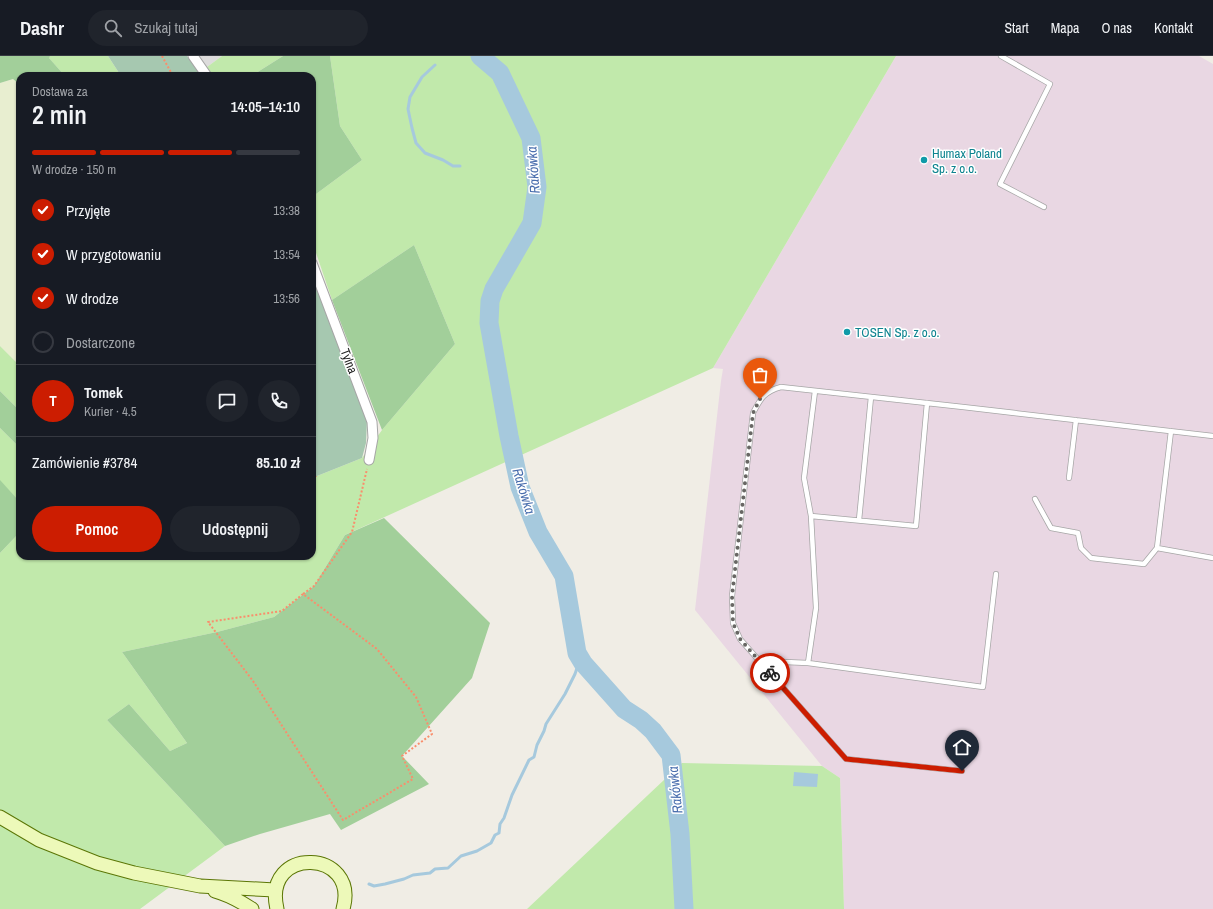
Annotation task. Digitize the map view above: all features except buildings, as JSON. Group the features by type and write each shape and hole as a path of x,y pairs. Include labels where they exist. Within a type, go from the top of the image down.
{"main road":[{"path":"0,818 39,840 97,863 134,873 200,886 230,896 252,909"},
{"path":"277,909 275,890 279,880 286,871 295,865 305,862 316,862 326,866 335,872 340,878 345,894 343,909"},
{"path":"200,886 275,890"}],"street":[{"path":"193,56 204,72"},
{"name":"Tylna","path":"316,274 372,422 373,438 369,460"}],"lane":[{"path":"1001,56 1050,84 1000,184 1044,207"},
{"path":"962,771 846,759 740,639 733,623 732,596 753,413 760,399 771,389 780,387 1213,436"},
{"path":"808,663 816,608 811,516 804,478 815,391"},
{"path":"859,520 871,397"},
{"path":"811,516 916,526 927,403"},
{"path":"1070,478 1076,420"},
{"path":"1035,499 1051,528 1078,533 1081,548 1091,558 1144,564 1157,548 1171,431"},
{"path":"1157,548 1213,558"},
{"path":"760,661 808,663 983,687 996,574"}],"path":[{"path":"162,56 171,72"},
{"path":"303,594 377,648 416,697 432,734 402,756 413,779 344,820 253,681 208,622 282,611 303,594 314,586 352,532 369,460"}],"shaded area":[{"path":"198,56 222,56 207,67"},
{"path":"896,56 1199,56 1213,64 1213,909 844,909 840,778 822,766 695,610 723,369 713,368"}],"green space":[{"path":"0,56 50,56 49,58 61,72 16,72 16,82 13,79 0,83"},
{"path":"108,56 118,72 61,72 48,57"},
{"path":"108,56 187,56 198,72 118,72"},
{"path":"222,56 283,56 257,72 210,72 207,67"},
{"path":"283,56 330,56 340,126 362,160 316,194 316,72 257,72"},
{"path":"330,56 896,56 713,368 345,535 314,586 274,617 217,632 122,652 187,743 170,751 129,704 107,720 225,846 140,909 0,909 0,553 16,536 16,560 316,560 316,476 362,458 382,430 455,344 414,245 332,300 316,253 316,194 362,160 340,126"},
{"path":"13,79 16,82 16,362 0,346 0,83"},
{"path":"414,245 455,344 382,430 332,300"},
{"path":"316,286 367,420 366,443 362,458 316,476"},
{"path":"0,346 16,362 16,407 0,391"},
{"path":"0,391 16,407 16,444 0,428"},
{"path":"0,428 16,444 16,498 0,481"},
{"path":"0,480 16,498 16,536 0,553"},
{"path":"384,518 490,623 472,678 402,756 429,784 341,830 330,814 260,834 225,846 107,720 129,704 170,751 187,743 122,652 217,632 274,617 314,586 345,535"},
{"path":"682,763 822,766 840,778 844,909 527,909"}],"water":[{"path":"794,772 818,774 817,787 793,786"}],"waterway":[{"name":"Rakówka","path":"480,56 500,73 531,138 537,187 532,223 494,289 490,301 489,323 509,436 520,487 538,532 564,576 577,653 583,663 624,709 641,720 653,731 671,755 680,834 684,909"},
{"path":"435,65 422,77 410,97 408,109 412,128 416,143 425,153 443,160 453,166 460,166"},
{"path":"369,884 374,886 385,884 413,875 430,873 435,869 448,868 461,856 477,851 491,843 495,835 499,833 500,824 504,818 512,795 529,760 534,757 537,745 546,724 565,694 575,674 580,659"}],"way so far":[{"path":"760,399 753,413 732,596 733,623 740,639 770,673"}],"place":[{"name":"Humax Poland Sp. z o.o.","path":"924,160"},
{"name":"TOSEN Sp. z o.o.","path":"847,332"}],"route":[{"path":"770,673 846,759 962,771"}]}
